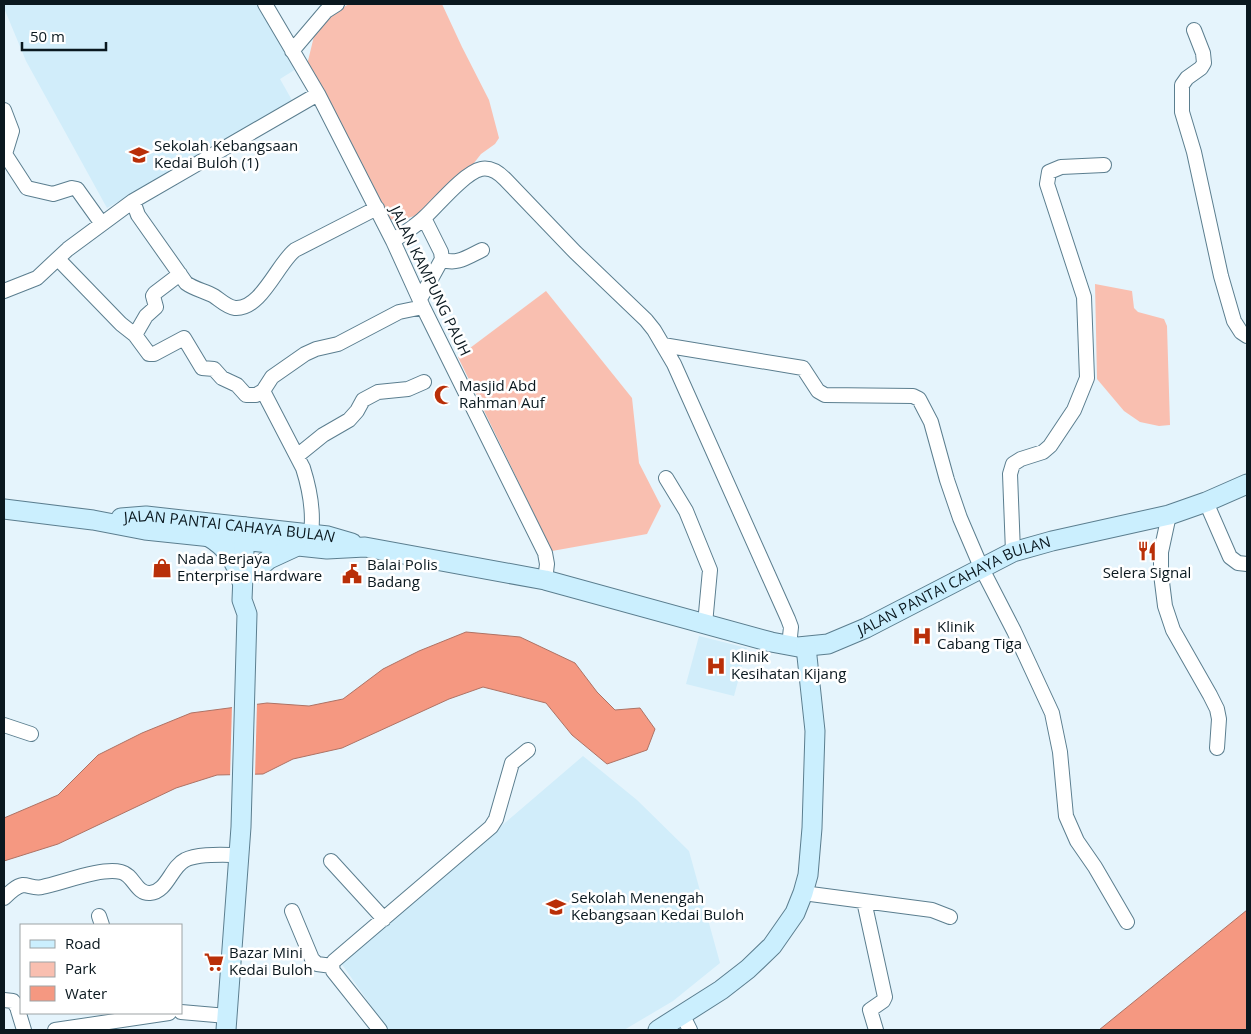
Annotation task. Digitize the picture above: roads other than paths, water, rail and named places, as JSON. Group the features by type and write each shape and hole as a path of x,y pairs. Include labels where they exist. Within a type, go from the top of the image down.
{"street":[{"name":"JALAN KAMPUNG PAUH","path":"265,4 318,94 393,240 542,548 547,564 545,580"},
{"path":"292,51 326,11 337,4"},
{"path":"1194,30 1203,53 1204,63 1182,85 1182,112 1194,152 1221,276 1234,321 1240,332 1247,336"},
{"path":"4,292 37,278 68,249 133,201 318,94"},
{"path":"4,110 12,130 5,154 26,188 53,194 72,188 77,189 102,224"},
{"path":"1013,552 1010,474 1013,464 1021,458 1043,452 1050,446 1074,410 1087,378 1084,297 1047,184 1049,172 1061,167 1104,165"},
{"path":"393,240 424,218 471,173 482,168 499,173 646,320 663,345 674,364 791,627 804,646 821,707 815,731 812,828 808,875 803,893 795,912 772,946 748,969 686,1023 658,1030"},
{"path":"133,201 138,214 190,286 212,295 230,306 239,307 244,306 268,286 284,260 295,250 377,208"},
{"path":"58,259 121,324 135,335 150,355 184,338 202,368 216,370 222,378 237,385 246,395 256,395 263,392 272,377 306,354 316,349 338,344 399,312 422,303 442,259 442,252 424,218"},
{"path":"442,259 454,262 482,250"},
{"path":"135,335 146,316 156,307 153,296 155,293 180,274"},
{"path":"663,345 803,368 818,391 825,395 913,396 920,399 930,422 960,518 981,567 1014,631 1052,713 1060,752 1066,816 1077,841 1127,922"},
{"path":"297,456 323,435 349,420 357,411 361,402 368,397 382,391 408,389 424,382"},
{"path":"248,577 270,559 308,541 313,520 305,475 263,392"},
{"path":"666,478 686,511 710,570 705,624"},
{"name":"JALAN PANTAI CAHAYA BULAN","path":"92,520 146,516 250,534 308,541 326,549 360,547 545,580 705,624 804,646 842,639 1013,552 1052,541 1169,515 1206,502 1247,484"},
{"path":"1206,502 1230,557 1238,563 1247,564"},
{"name":"JALAN PANTAI CAHAYA BULAN","path":"4,509 92,520 145,530 209,537 250,534"},
{"path":"1169,515 1161,552 1161,574 1165,606 1173,630 1217,709 1219,719 1217,748"},
{"path":"182,1012 227,1023 241,827 247,614 242,600 248,577 250,534"},
{"path":"209,537 217,541 230,556 240,574 248,577"},
{"path":"4,725 31,734"},
{"path":"380,1030 334,971 332,966 334,961 490,827 496,819 512,762 528,750"},
{"path":"4,898 14,889 24,885 40,888 91,874 111,872 121,872 129,876 138,888 146,893 152,893 162,888 176,867 187,859 239,854"},
{"path":"330,862 384,919"},
{"path":"803,893 932,910 950,917"},
{"path":"864,901 885,997 884,1001 870,1010 876,1030"},
{"path":"292,911 312,959 317,964 332,966"},
{"path":"4,1000 13,1001 24,1030"},
{"path":"55,1030 90,1026 155,1014"}],"water":[{"path":"466,632 520,637 575,663 597,692 615,710 640,708 655,729 647,750 607,764 572,735 546,703 483,687 449,699 342,748 293,759 263,774 217,775 176,788 58,844 4,861 4,818 58,795 98,755 142,733 191,713 267,703 309,706 343,699 383,669 419,651"},
{"path":"1247,910 1247,1030 1099,1030"}],"place":[{"name":"Sekolah Kebangsaan Kedai Buloh (1)","path":"139,155"},
{"name":"Masjid Abd Rahman Auf","path":"444,395"},
{"name":"Selera Signal","path":"1147,551"},
{"name":"Nada Berjaya Enterprise Hardware","path":"162,568"},
{"name":"Balai Polis Badang","path":"352,574"},
{"name":"Klinik Cabang Tiga","path":"922,636"},
{"name":"Klinik Kesihatan Kijang","path":"716,666"},
{"name":"Sekolah Menengah Kebangsaan Kedai Buloh","path":"556,907"},
{"name":"Bazar Mini Kedai Buloh","path":"214,962"}]}
